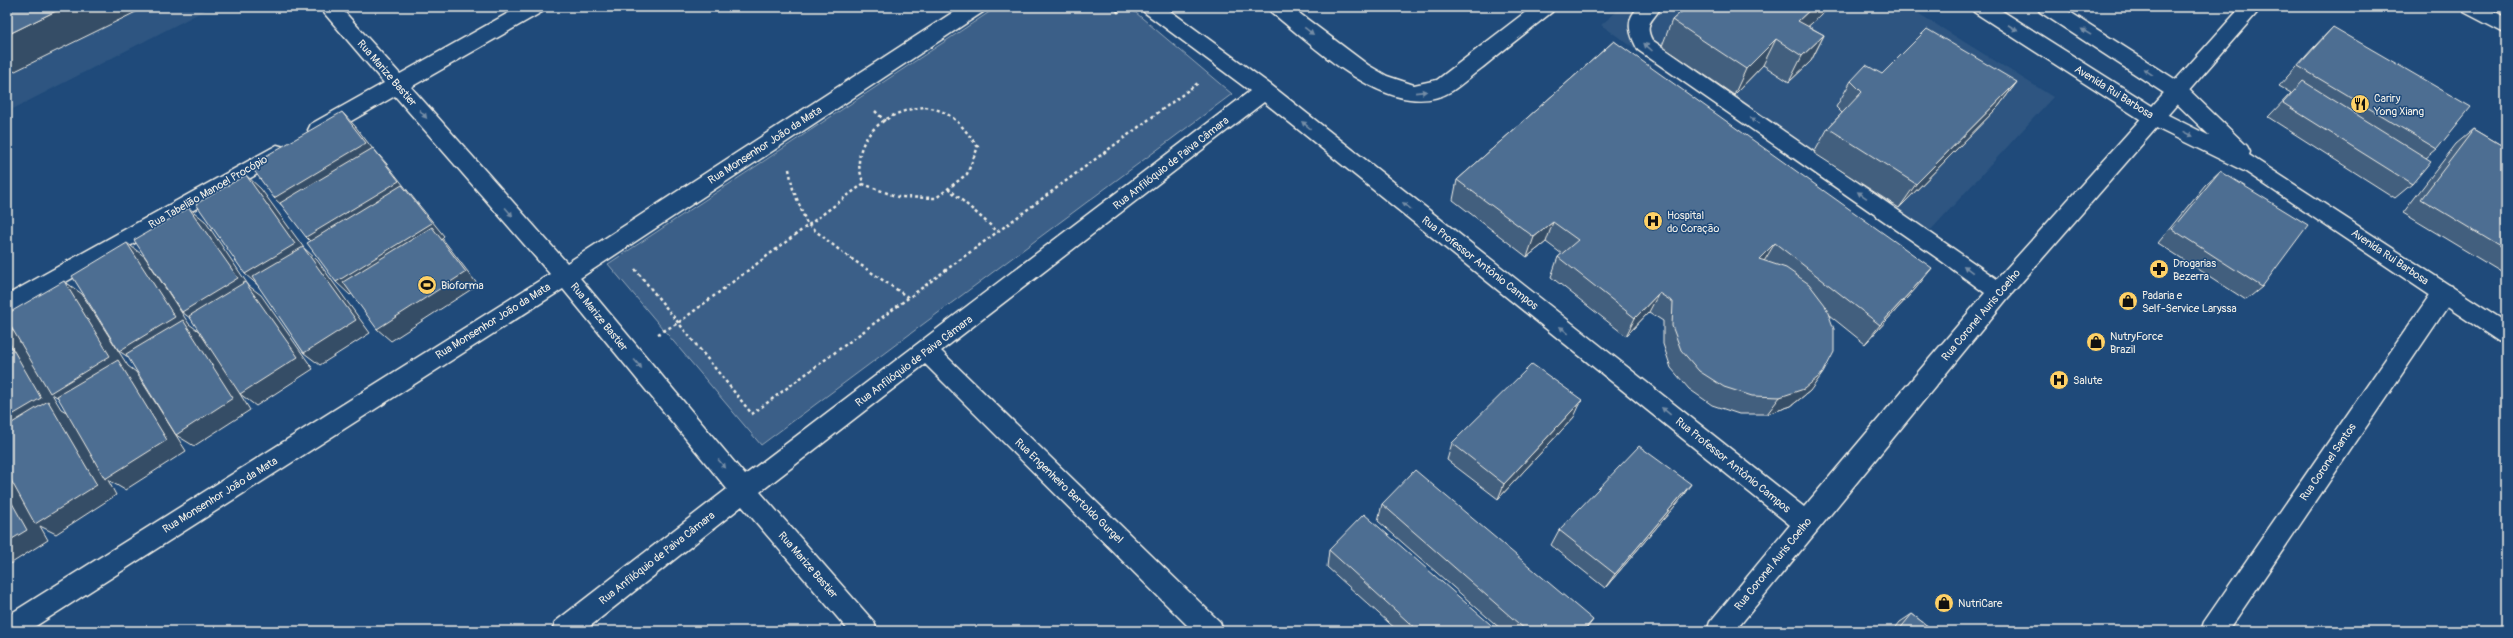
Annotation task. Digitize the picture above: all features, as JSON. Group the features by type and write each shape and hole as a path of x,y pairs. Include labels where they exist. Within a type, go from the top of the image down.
{"street":[{"name":"Rua Marize Bastier","path":"329,7 565,276 743,490 865,631"},
{"name":"Rua Tabelião Manoel Procópio","path":"7,306 535,7"},
{"name":"Rua Monsenhor João da Mata","path":"7,630 565,276 976,7"},
{"name":"Rua Professor Antônio Campos","path":"1152,7 1264,91 1806,523"},
{"path":"1278,7 1358,68 1390,86 1414,92 1424,92 1444,86 1546,7"},
{"path":"1651,7 1640,17 1639,34 1644,45 1948,254 2000,292"},
{"name":"Avenida Rui Barbosa","path":"1980,7 2153,117 2253,166 2506,334"},
{"name":"Avenida Rui Barbosa","path":"2047,7 2177,91 2253,166"},
{"name":"Rua Coronel Auris Coelho","path":"1719,631 1806,523 2000,292 2153,117 2252,7"},
{"path":"2471,7 2506,27"},
{"name":"Rua Anfilóquio de Paiva Câmara","path":"564,631 743,490 927,352 1264,91"},
{"name":"Rua Coronel Santos","path":"2212,631 2444,293"},
{"name":"Rua Engenheiro Bertoldo Gurgel","path":"927,352 1211,631"}],"path":[{"path":"1112,7 1124,17"},
{"path":"634,268 752,414 1200,81 1194,76"},
{"path":"913,106 939,109 959,124 978,147 967,174 936,198 898,197 863,184 859,160 870,132 892,115 913,106"},
{"path":"789,166 793,189 807,224 843,253 909,298"},
{"path":"678,323 807,224 863,184"},
{"path":"948,188 998,232"}],"shaded area":[{"path":"7,7 211,7 7,112"},
{"path":"997,7 1129,7 1232,94 761,445 608,264"},
{"path":"1622,7 1908,7 2053,97 1918,244 1601,25"}],"building":[{"path":"7,7 64,7 7,35"},
{"path":"1687,7 1813,7 1798,21 1824,35 1802,56 1776,39 1746,69 1672,20"},
{"path":"2333,27 2471,107 2437,149 2298,66"},
{"path":"1927,29 2017,82 1916,184 1828,128 1862,92 1851,81 1866,65 1882,74"},
{"name":"Hospital do Coração","path":"1614,41 1932,268 1880,325 1775,243 1759,259 1786,268 1809,284 1825,305 1834,329 1834,352 1823,373 1804,389 1780,397 1752,396 1724,387 1699,371 1681,350 1672,326 1673,302 1659,293 1635,318 1558,257 1578,240 1553,222 1534,237 1457,180"},
{"path":"2303,81 2431,161 2412,184 2283,103"},
{"path":"342,112 366,143 274,198 250,165"},
{"path":"2474,129 2506,148 2506,250 2421,199"},
{"path":"373,148 399,181 306,237 280,203"},
{"path":"2220,171 2308,225 2262,287 2172,229"},
{"path":"246,175 295,244 245,274 196,204"},
{"path":"402,185 432,223 336,282 307,243"},
{"path":"189,208 238,278 182,312 134,240"},
{"path":"432,227 466,272 377,329 343,282"},
{"path":"127,243 175,317 119,351 72,276"},
{"path":"303,247 356,320 304,353 252,277"},
{"path":"64,281 110,356 50,393 7,320 7,314"},
{"path":"245,282 298,357 240,394 189,316"},
{"path":"183,320 233,398 176,435 126,354"},
{"path":"7,339 41,398 7,418"},
{"path":"118,360 167,440 105,479 57,396"},
{"path":"1532,364 1582,400 1504,484 1452,443"},
{"path":"48,401 97,485 35,524 7,473 7,426"},
{"path":"1639,446 1691,484 1615,574 1559,530"},
{"path":"1415,470 1593,620 1583,631 1527,631 1382,504"},
{"path":"7,494 27,530 7,542"},
{"path":"1364,514 1498,631 1418,631 1329,550"},
{"path":"1912,614 1934,631 1898,631"}],"place":[{"name":"Cariry Yong Xiang","path":"2360,104"},
{"name":"Hospital do Coração","path":"1653,221"},
{"name":"Drogarias Bezerra","path":"2159,269"},
{"name":"Bioforma","path":"427,285"},
{"name":"Padaria e Self-Service Laryssa","path":"2128,301"},
{"name":"NutryForce Brazil","path":"2096,342"},
{"name":"Salute","path":"2059,380"},
{"name":"NutriCare","path":"1944,603"}]}
